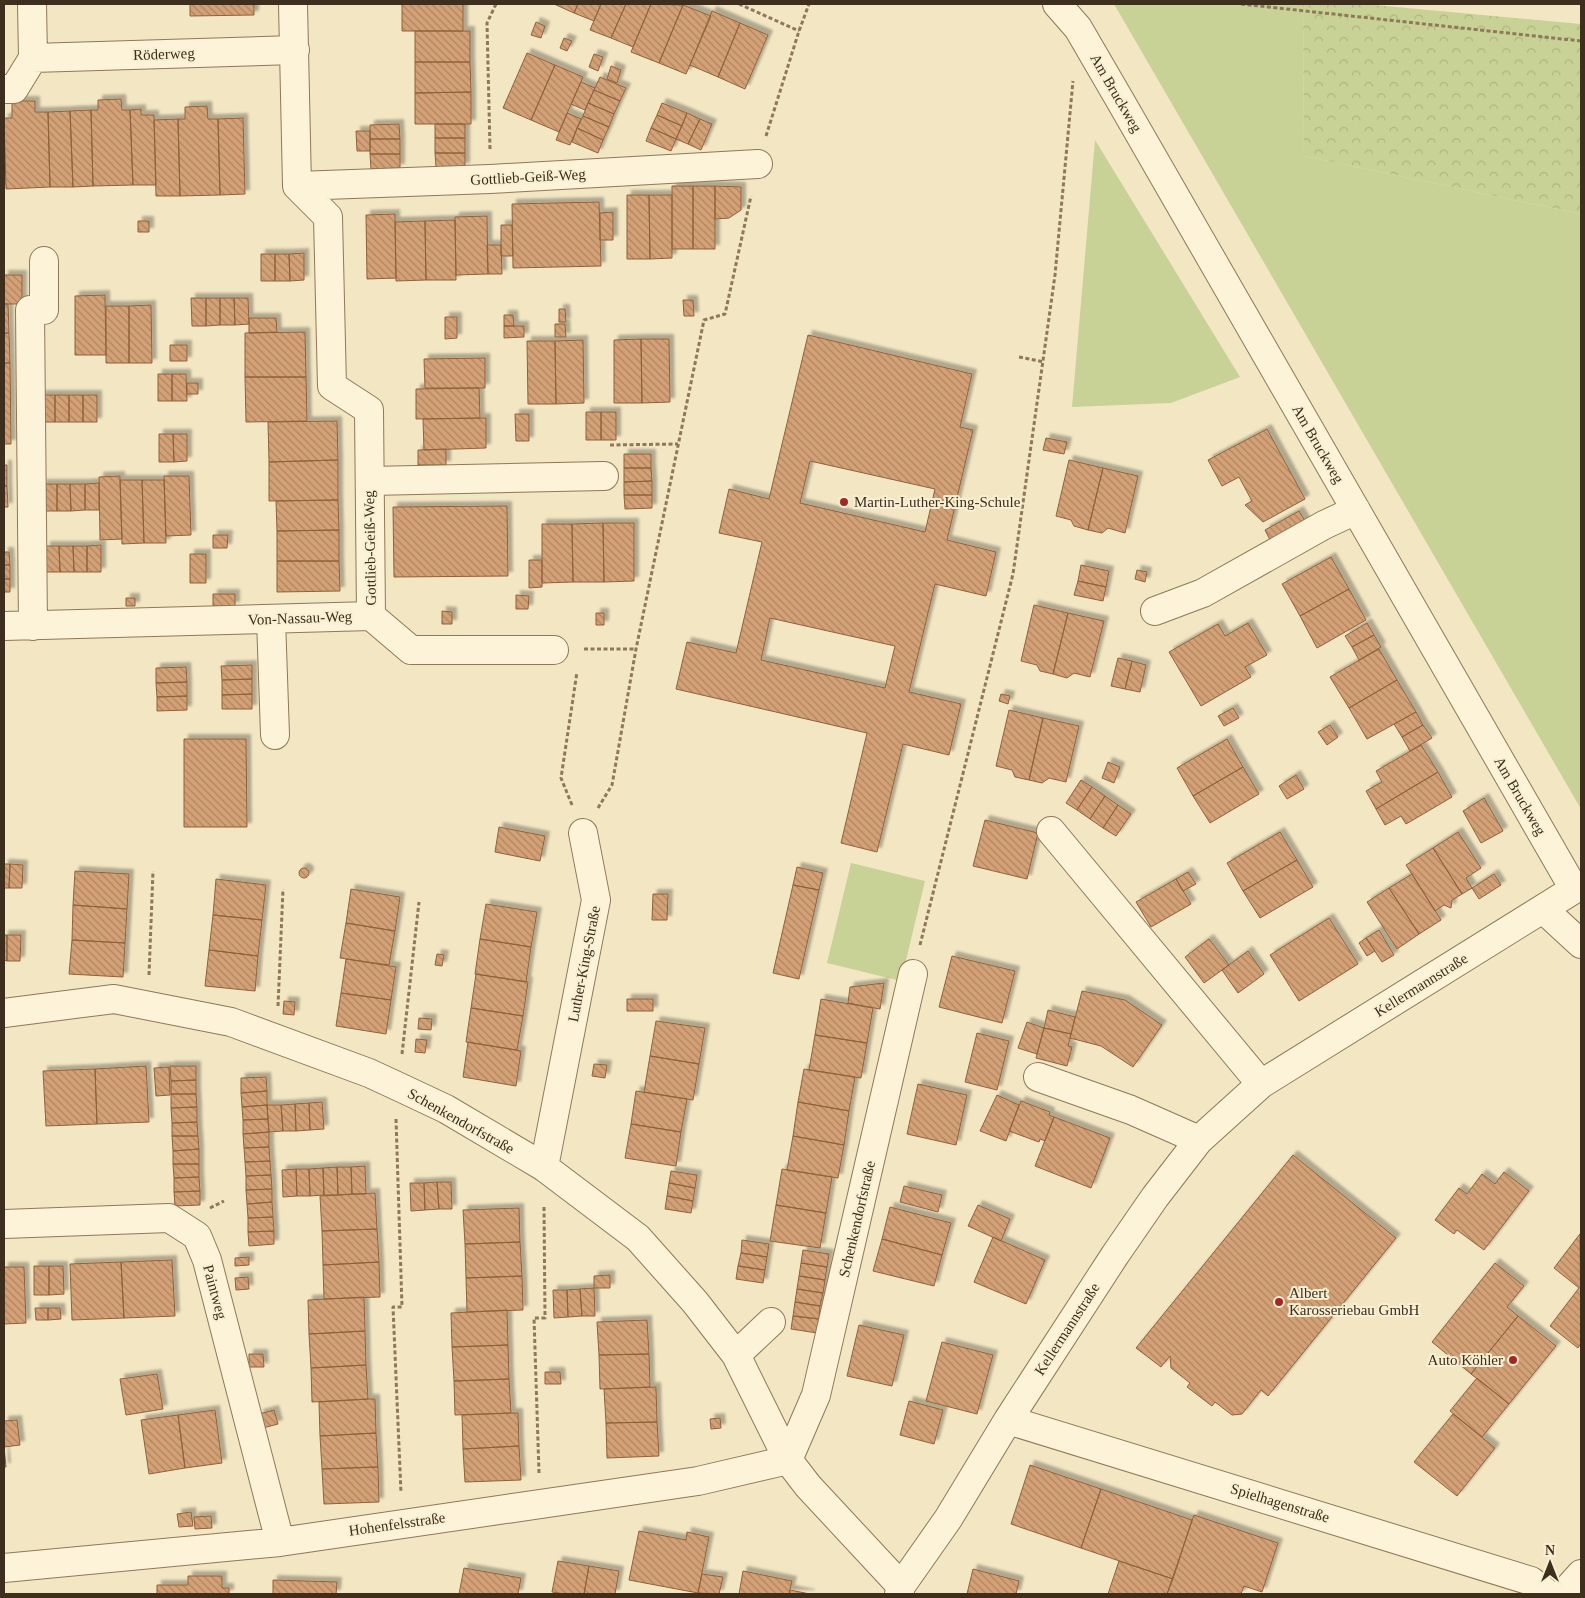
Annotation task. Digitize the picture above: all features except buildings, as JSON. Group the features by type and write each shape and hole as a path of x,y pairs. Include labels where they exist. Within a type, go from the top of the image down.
{"street":[{"path":"4,89 14,89 33,58 32,4"},
{"path":"293,4 297,186"},
{"name":"Am Bruckweg","path":"1057,4 1078,28 1356,510 1577,887"},
{"name":"Röderweg","path":"33,58 295,50"},
{"name":"Gottlieb-Geiß-Weg","path":"297,186 490,179 758,164"},
{"name":"Gottlieb-Geiß-Weg","path":"297,186 328,218 332,386 369,410 371,616"},
{"path":"33,626 30,310 44,310 44,261"},
{"name":"Gottlieb-Geiß-Weg","path":"370,481 604,476"},
{"path":"1155,611 1203,593 1324,525 1356,510"},
{"name":"Von-Nassau-Weg","path":"4,626 371,616 411,650 567,650"},
{"path":"270,619 275,735"},
{"path":"1051,831 1261,1084"},
{"name":"Luther-King-Straße","path":"544,1168 596,900 583,833"},
{"name":"Kellermannstraße","path":"900,1590 948,1519 1008,1420 1115,1255 1199,1140 1261,1084 1577,887"},
{"path":"1543,909 1581,944"},
{"name":"Schenkendorfstraße","path":"788,1460 816,1394 913,974"},
{"name":"Schenkendorfstraße","path":"4,1013 114,999 231,1022 369,1073 395,1085 446,1109 544,1168 638,1238 694,1302 736,1355 788,1460 808,1486 900,1590"},
{"path":"1038,1077 1131,1110 1199,1140"},
{"name":"Paintweg","path":"4,1224 169,1218 197,1236 207,1260 280,1542"},
{"path":"736,1355 771,1322"},
{"name":"Spielhagenstraße","path":"1008,1420 1531,1581 1548,1594"},
{"name":"Hohenfelsstraße","path":"4,1568 280,1542 698,1481 788,1460"},
{"path":"1563,1594 1581,1574"}],"path":[{"path":"490,179 487,23 495,4"},
{"path":"739,4 799,31"},
{"path":"583,833 612,785 636,649 704,320 725,314 758,164 809,4"},
{"path":"1241,4 1581,40"},
{"path":"913,974 1013,574 1056,275 1074,77"},
{"path":"1019,357 1044,362"},
{"path":"604,476 604,445 678,444"},
{"path":"583,833 561,778 567,650 636,649"},
{"path":"148,1006 153,871"},
{"path":"276,1039 283,889"},
{"path":"402,1523 393,1307 402,1307 395,1085 403,1049 419,902"},
{"path":"540,1504 534,1318 546,1318 544,1168"}],"green space":[{"path":"1114,4 1303,4 1304,156 1581,214 1581,809"},
{"path":"1303,4 1364,4 1581,24 1581,214 1304,156"},
{"path":"1095,140 1240,377 1171,403 1072,407"},
{"path":"851,863 925,881 901,981 827,963"}],"place":[{"name":"Martin-Luther-King-Schule","path":"844,502"},
{"name":"Albert Karosseriebau GmbH","path":"1279,1302"},
{"name":"Auto Köhler","path":"1513,1360"}]}
